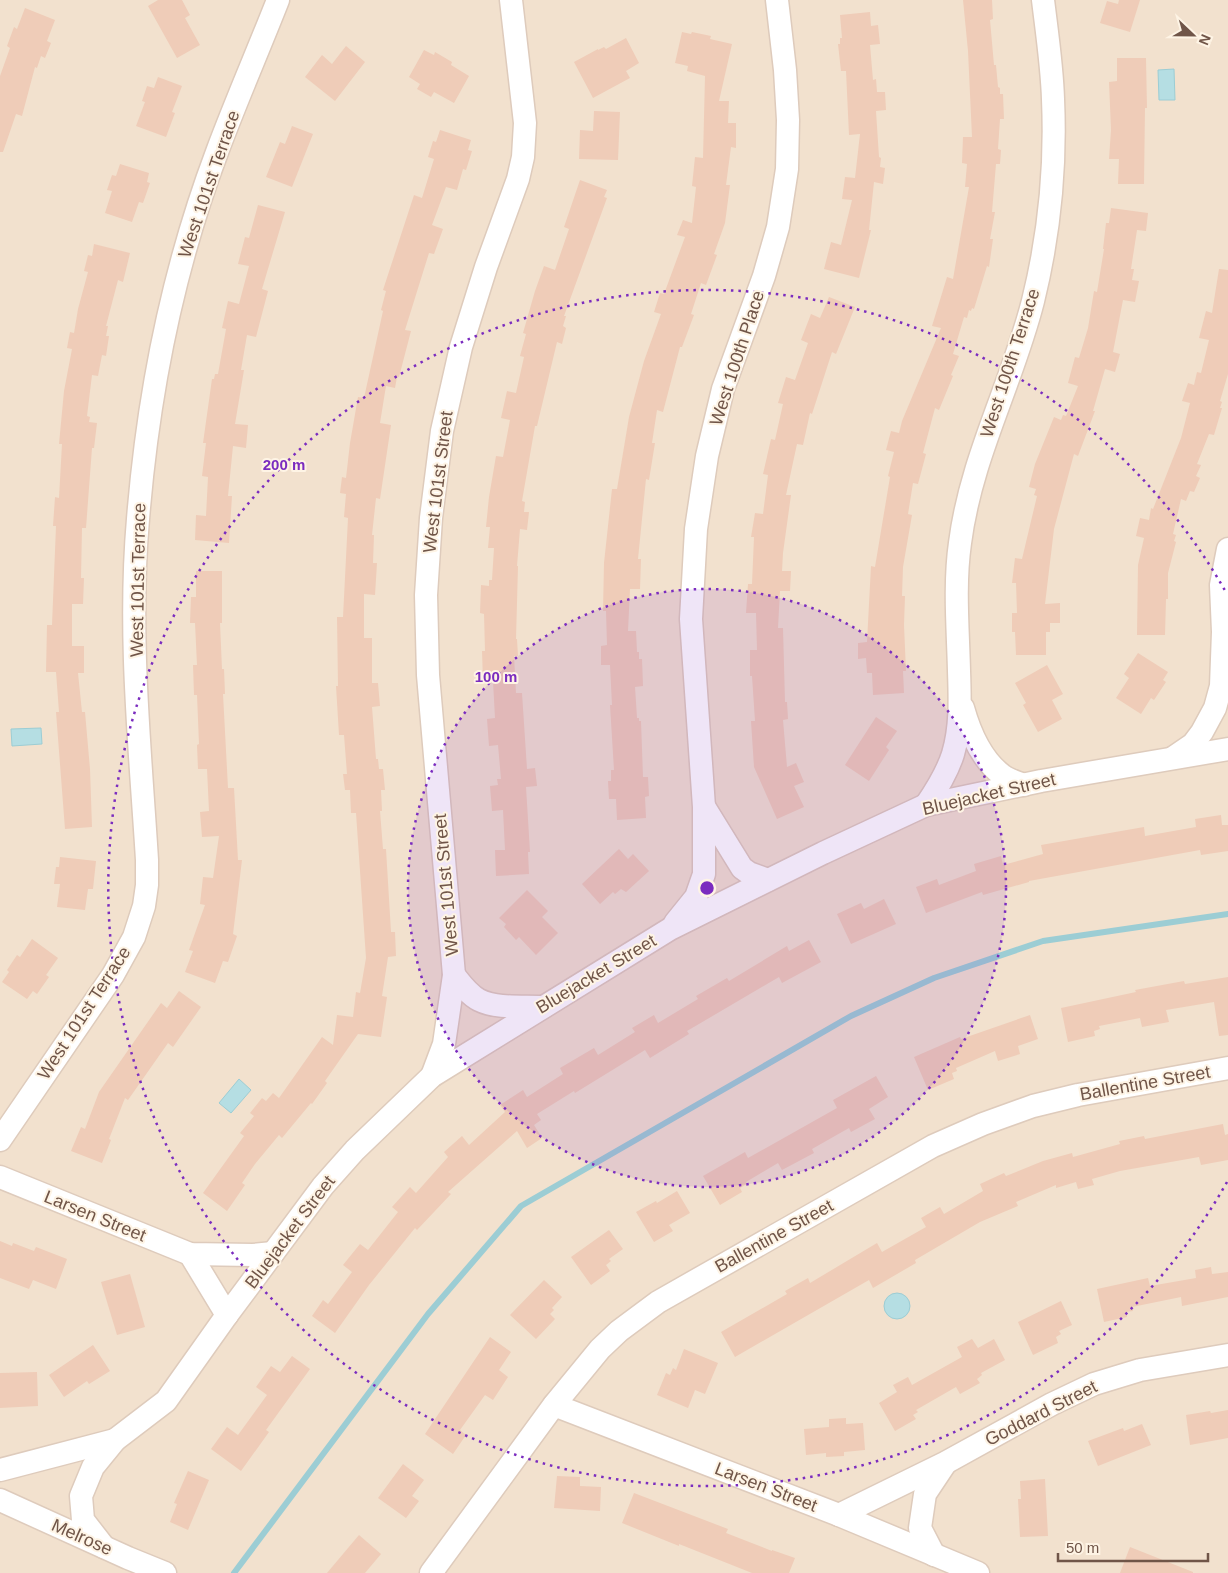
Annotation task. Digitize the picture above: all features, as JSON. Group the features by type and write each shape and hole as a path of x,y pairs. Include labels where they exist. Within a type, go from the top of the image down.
{"street":[{"name":"West 101st Terrace","path":"0,1140 113,975 134,937 144,906 147,885 147,860 136,682 134,610 138,521 146,439 160,354 186,246 216,153 278,0"},
{"name":"West 101st Street","path":"432,1076 444,1044 454,975 428,675 426,595 430,518 442,431 461,347 486,267 518,179 523,157 524,122 511,0"},
{"name":"West 100th Place","path":"670,929 696,897 704,874 704,807 691,619 696,529 707,456 723,389 764,276 778,227 787,169 788,111 777,0"},
{"name":"West 100th Terrace","path":"926,805 940,784 953,755 958,734 960,695 956,574 967,502 982,447 1013,364 1032,302 1044,247 1052,169 1053,99 1043,0"},
{"path":"1173,758 1193,744 1202,732 1215,708 1221,686 1223,632 1221,585 1228,549"},
{"path":"1223,632 1228,658"},
{"name":"West 100th Terrace","path":"960,695 968,726 980,750 1002,776 1024,785"},
{"name":"Bluejacket Street","path":"104,1547 83,1520 82,1496 93,1467 115,1440 166,1401 323,1186 355,1150 432,1076 670,929 823,853 926,805 1024,785 1228,749"},
{"name":"West 100th Place","path":"704,807 742,868 749,873 768,880"},
{"name":"West 101st Street","path":"454,975 468,991 480,1000 500,1006 543,1007"},
{"name":"Ballentine Street","path":"431,1573 554,1404 600,1349 647,1310 698,1279 933,1146 982,1124 1033,1106 1126,1086 1228,1068"},
{"name":"Larsen Street","path":"0,1177 190,1254 253,1255 273,1253"},
{"path":"190,1254 227,1315"},
{"name":"Goddard Street","path":"838,1515 946,1463 1052,1404 1094,1384 1140,1370 1228,1355"},
{"name":"Larsen Street","path":"554,1404 838,1515 978,1573"},
{"name":"Bluejacket Street","path":"0,1470 115,1440"},
{"name":"Goddard Street","path":"934,1555 920,1528 925,1494 946,1463"},
{"name":"Melrose","path":"0,1500 165,1573"}],"shaded area":[{"path":"0,0 1228,0 1228,1573 0,1573"}],"water":[{"path":"1174,69 1175,100 1159,100 1158,70"},
{"path":"41,728 42,744 12,746 11,729"},
{"path":"239,1079 251,1090 231,1113 219,1103"},
{"path":"897,1293 906,1297 910,1306 906,1315 897,1319 888,1315 884,1306 888,1297"}],"building":[{"path":"158,0 182,0 190,15 185,18 200,45 177,58 148,6"},
{"path":"963,0 992,0 993,19 990,20 994,65 996,65 1000,94 1003,94 1004,119 1000,119 998,149 1001,150 1000,164 996,164 992,212 995,212 990,239 993,239 989,267 987,266 974,309 969,310 967,318 964,317 953,354 959,356 951,375 953,376 939,410 935,408 923,453 926,454 918,484 913,483 908,514 912,515 903,567 902,596 905,596 906,671 903,671 904,693 873,695 872,673 867,673 866,658 858,659 858,643 867,642 871,566 875,567 890,477 888,476 894,452 886,450 891,431 899,433 902,421 941,328 932,326 947,277 953,279 969,187 965,187 967,164 962,163 963,137 972,137 968,51"},
{"path":"1119,0 1140,0 1130,32 1100,23 1107,1 1118,4"},
{"path":"25,8 55,20 47,41 51,43 45,58 41,56 37,68 35,67 22,116 16,114 3,152 0,152 0,76 10,48 7,46 14,27 17,29"},
{"path":"870,12 871,26 878,25 880,44 870,45 873,80 876,79 877,92 885,92 886,110 876,111 879,157 881,158 880,167 885,168 883,184 874,182 869,230 871,230 859,278 824,269 831,242 841,245 852,200 842,199 845,177 855,178 860,134 849,135 846,71 841,71 838,44 840,44 840,38 842,38 840,15"},
{"path":"682,32 711,36 710,39 732,44 719,101 729,101 728,123 736,123 736,148 731,147 726,185 730,185 725,223 714,254 717,255 706,285 701,283 691,314 694,315 682,347 680,347 663,412 657,410 652,443 655,443 649,480 646,479 638,559 641,559 640,589 630,589 628,631 636,631 637,652 639,652 639,659 642,659 643,686 635,687 637,718 641,721 643,777 648,777 649,796 645,797 646,818 617,820 616,799 609,799 608,781 611,781 611,770 614,770 610,705 612,705 610,665 601,665 601,646 607,645 606,611 603,611 604,563 612,489 617,489 629,417 644,361 661,314 654,312 660,293 664,294 685,237 677,235 683,220 692,223 696,187 692,186 695,157 703,158 705,76 687,71 688,66 675,63"},
{"path":"626,38 639,63 626,71 630,78 593,98 574,62 598,49 604,47 606,49"},
{"path":"346,46 365,62 335,101 305,77 322,55 332,64"},
{"path":"424,50 434,55 435,52 452,62 451,65 469,76 454,103 434,92 431,97 417,89 420,84 409,77"},
{"path":"1117,58 1146,58 1147,108 1145,108 1144,184 1118,184 1119,159 1109,159 1111,130 1109,82 1117,81"},
{"path":"158,77 182,86 172,112 175,113 166,137 136,126 145,102 142,101 147,86 154,88"},
{"path":"594,111 620,112 618,160 579,159 580,130 593,131"},
{"path":"292,126 313,134 292,187 266,177 280,142 285,144"},
{"path":"440,130 471,140 468,150 472,151 466,170 463,169 457,190 446,187 432,225 443,229 434,254 429,253 405,330 411,331 399,377 397,377 395,388 386,386 380,423 391,425 380,499 376,498 372,535 374,535 373,563 377,563 375,595 364,594 364,638 372,638 372,683 378,683 380,706 372,707 376,759 378,759 379,769 383,769 385,790 381,790 382,811 380,811 383,849 386,849 391,932 395,932 396,956 388,957 382,996 387,997 381,1037 358,1034 325,1081 327,1083 312,1104 282,1138 279,1135 255,1164 242,1183 245,1185 227,1211 203,1193 244,1136 240,1133 254,1116 250,1113 262,1098 266,1101 273,1093 279,1098 322,1037 333,1045 337,1015 353,1017 356,992 360,993 366,958 356,813 351,813 350,790 345,790 343,774 347,774 344,735 339,735 336,686 338,686 337,617 343,617 348,518 344,517 346,494 340,493 342,477 346,478 358,397 364,398 383,311 381,310 386,291 383,290 414,195 422,198 434,159 428,157 433,141 436,142"},
{"path":"120,164 149,173 147,182 150,183 143,203 139,202 132,222 105,213 112,191 107,190 112,175 116,176"},
{"path":"580,180 607,190 604,197 607,198 564,316 566,316 563,326 566,328 562,344 557,342 537,426 535,426 522,501 525,502 524,512 529,512 527,530 520,529 517,566 516,639 518,656 514,656 516,693 522,693 527,769 535,768 537,786 526,787 530,852 528,852 529,874 496,876 495,850 505,850 503,810 492,811 490,786 498,785 497,779 501,779 498,745 489,746 487,719 495,718 493,681 483,681 482,651 485,651 484,614 480,613 481,585 489,586 489,580 492,580 494,548 488,548 490,527 486,527 489,497 496,456 503,457 510,420 501,418 507,391 516,393 524,357 520,356 526,334 523,333 535,291 544,266 555,270 569,229 564,227"},
{"path":"258,205 285,212 262,289 268,291 256,337 247,335 241,370 244,370 235,424 248,425 246,448 233,446 228,496 232,496 229,543 195,540 196,515 206,516 208,477 202,476 206,443 203,443 212,379 214,379 215,374 218,374 226,329 222,328 228,301 239,304 249,266 238,264 245,237 249,238"},
{"path":"1111,208 1148,213 1146,231 1137,230 1131,269 1134,269 1132,280 1139,281 1135,302 1123,300 1113,352 1120,354 1115,372 1105,369 1093,411 1095,411 1078,456 1074,454 1054,529 1045,604 1060,603 1060,623 1050,623 1050,632 1046,632 1046,655 1016,655 1015,632 1012,632 1012,613 1017,613 1016,583 1012,583 1015,558 1022,559 1037,496 1034,495 1036,489 1029,487 1035,464 1054,417 1061,420 1063,415 1066,416 1078,386 1068,383 1075,357 1079,358 1088,328 1094,291 1097,292 1106,223 1109,223"},
{"path":"94,244 130,253 123,282 118,280 106,326 108,326 106,336 109,336 106,356 102,355 98,376 92,375 87,416 90,417 89,422 97,423 94,448 92,448 86,528 82,528 81,578 84,578 83,604 72,604 72,646 84,646 84,673 78,673 82,712 85,712 90,769 92,827 65,829 56,712 59,712 56,672 46,672 47,625 52,625 56,526 53,526 55,497 59,498 62,444 59,444 64,391 72,349 67,348 70,332 74,333 88,272 84,271 88,255 92,256"},
{"path":"1219,269 1228,270 1228,374 1220,401 1222,402 1220,408 1222,408 1214,435 1209,434 1197,464 1201,465 1196,476 1200,478 1194,492 1190,491 1186,501 1181,499 1173,534 1176,535 1174,541 1176,542 1168,573 1165,635 1137,635 1138,565 1144,538 1136,536 1140,518 1149,520 1151,508 1153,509 1181,438 1190,403 1182,401 1188,383 1194,385 1197,372 1201,373 1209,340 1199,338 1206,311 1212,313"},
{"path":"829,297 855,307 836,354 832,352 812,414 810,413 803,445 797,444 786,495 791,495 782,571 791,571 790,591 780,591 778,628 783,628 785,702 787,702 788,719 783,720 787,767 796,763 804,782 794,786 804,807 777,819 754,767 751,721 755,721 752,676 750,676 750,650 757,650 756,613 746,613 748,584 752,584 754,537 751,537 755,513 763,514 768,475 763,474 771,439 775,440 783,404 778,403 786,377 795,380 808,343 801,340 811,314 820,318"},
{"path":"196,571 222,571 222,623 220,623 222,669 224,669 225,694 223,694 228,788 234,788 238,860 242,860 233,934 237,936 228,962 223,961 215,983 185,972 193,951 189,950 205,905 200,904 203,877 213,878 219,836 202,837 200,812 209,811 207,769 198,769 197,695 194,695 193,665 197,665 195,623 190,623 191,597 196,597"},
{"path":"1138,653 1168,672 1163,680 1166,682 1154,700 1151,698 1141,714 1116,698 1129,678 1124,674"},
{"path":"1047,665 1063,694 1052,700 1062,719 1038,732 1023,705 1026,703 1015,683"},
{"path":"876,717 897,731 886,747 889,750 869,781 845,765"},
{"path":"1221,815 1222,825 1228,825 1228,851 1201,855 1200,850 1029,881 983,895 982,892 926,913 916,887 937,879 939,885 976,871 974,864 1001,856 1003,865 1043,854 1041,845 1144,827 1145,836 1196,827 1195,819"},
{"path":"619,849 628,859 633,854 649,871 626,892 621,889 615,894 613,892 600,904 582,884"},
{"path":"60,857 96,861 93,889 88,889 85,910 57,907 60,884 54,884 56,867 59,867"},
{"path":"527,890 548,911 542,917 558,933 536,955 519,937 516,940 504,927 506,924 499,918"},
{"path":"884,899 896,924 851,944 837,914 861,903 864,909"},
{"path":"32,939 58,958 46,975 49,977 37,994 33,991 27,999 2,982 17,955 20,957"},
{"path":"809,940 821,962 782,983 779,977 687,1031 689,1034 650,1058 645,1050 537,1114 541,1120 534,1125 542,1138 527,1148 517,1131 448,1192 451,1194 417,1230 415,1228 369,1285 335,1333 312,1316 323,1300 328,1304 352,1272 343,1265 360,1244 368,1250 398,1212 392,1207 410,1187 416,1193 448,1157 444,1152 462,1136 469,1145 505,1112 500,1105 523,1090 527,1097 563,1074 560,1068 594,1048 598,1055 635,1032 632,1028 654,1015 658,1023 698,999 696,996 727,978 729,981 787,946 789,951"},
{"path":"1228,977 1228,1035 1219,1036 1214,1002 1166,1010 1169,1022 1142,1027 1140,1018 1099,1026 1100,1029 1094,1031 1095,1036 1068,1042 1061,1008 1136,992 1135,990 1184,981 1185,984"},
{"path":"179,991 201,1007 173,1047 168,1043 128,1100 125,1098 102,1163 71,1151 81,1127 85,1129 99,1092 161,1003 167,1008"},
{"path":"1030,1015 1038,1039 1018,1046 1020,1054 998,1061 995,1051 956,1068 957,1071 952,1073 954,1079 928,1090 914,1057 960,1037 961,1039"},
{"path":"876,1076 888,1097 869,1109 875,1119 851,1132 849,1128 812,1149 814,1153 782,1170 778,1163 746,1182 747,1184 740,1188 742,1192 720,1205 703,1176 745,1152 748,1158 837,1108 833,1100"},
{"path":"1223,1124 1225,1135 1228,1134 1228,1160 1201,1165 1199,1157 1120,1171 1092,1179 1094,1185 1078,1189 1076,1182 1056,1188 1056,1185 1016,1202 1018,1206 980,1222 915,1260 916,1263 873,1288 869,1280 735,1357 721,1332 787,1294 785,1291 808,1278 810,1283 877,1243 882,1252 926,1227 921,1218 940,1207 944,1214 983,1191 980,1184 1004,1173 1006,1176 1043,1161 1072,1153 1073,1157 1120,1144 1119,1141 1144,1136 1145,1139"},
{"path":"677,1191 690,1213 669,1225 673,1231 654,1242 636,1212 656,1201 657,1203"},
{"path":"609,1230 623,1249 609,1259 611,1261 606,1265 610,1271 591,1285 571,1257"},
{"path":"0,1241 12,1246 13,1243 34,1251 36,1247 67,1259 56,1289 33,1280 29,1289 0,1278"},
{"path":"1211,1267 1212,1274 1228,1272 1228,1297 1182,1306 1181,1297 1132,1307 1133,1311 1126,1312 1127,1317 1104,1322 1097,1289 1148,1278 1150,1286 1196,1278 1195,1270"},
{"path":"130,1274 145,1327 117,1335 101,1282"},
{"path":"544,1280 562,1297 552,1308 554,1310 550,1314 555,1319 536,1339 510,1315"},
{"path":"1061,1301 1072,1325 1059,1331 1061,1334 1056,1337 1058,1343 1033,1355 1018,1322"},
{"path":"490,1337 511,1352 499,1370 508,1377 493,1400 485,1395 460,1430 466,1435 453,1454 425,1434"},
{"path":"972,1339 978,1348 994,1339 1005,1360 981,1373 982,1375 977,1379 980,1383 960,1394 956,1387 916,1410 918,1412 913,1415 916,1419 895,1431 879,1403 897,1392 893,1385 908,1377 912,1385 962,1357 957,1347"},
{"path":"93,1345 110,1371 89,1384 87,1381 64,1397 49,1375"},
{"path":"684,1349 718,1363 705,1394 695,1390 688,1408 657,1395 666,1373 670,1375 673,1368 676,1370"},
{"path":"292,1356 310,1369 266,1430 269,1432 241,1471 211,1449 227,1427 238,1435 267,1395 256,1387 271,1366 280,1372"},
{"path":"37,1372 38,1406 0,1408 0,1373"},
{"path":"1228,1410 1228,1438 1190,1445 1186,1415"},
{"path":"846,1418 846,1424 863,1423 865,1450 844,1452 844,1456 826,1457 826,1453 806,1455 804,1429 829,1427 829,1419"},
{"path":"1142,1424 1151,1445 1098,1466 1088,1441 1123,1428 1124,1431"},
{"path":"403,1464 424,1480 412,1496 419,1501 406,1518 378,1498"},
{"path":"188,1471 209,1480 188,1530 170,1522 177,1504 174,1503"},
{"path":"557,1476 580,1477 580,1486 601,1487 600,1511 554,1508"},
{"path":"1045,1479 1048,1536 1020,1537 1018,1499 1021,1499 1020,1481"},
{"path":"634,1493 728,1529 726,1533 795,1558 789,1573 752,1573 622,1523"},
{"path":"359,1535 381,1554 365,1573 327,1573"},
{"path":"1130,1547 1193,1572 1193,1573 1120,1573"}],"waterway":[{"path":"234,1573 428,1314 521,1206 851,1016 934,978 1043,941 1228,914"}]}
